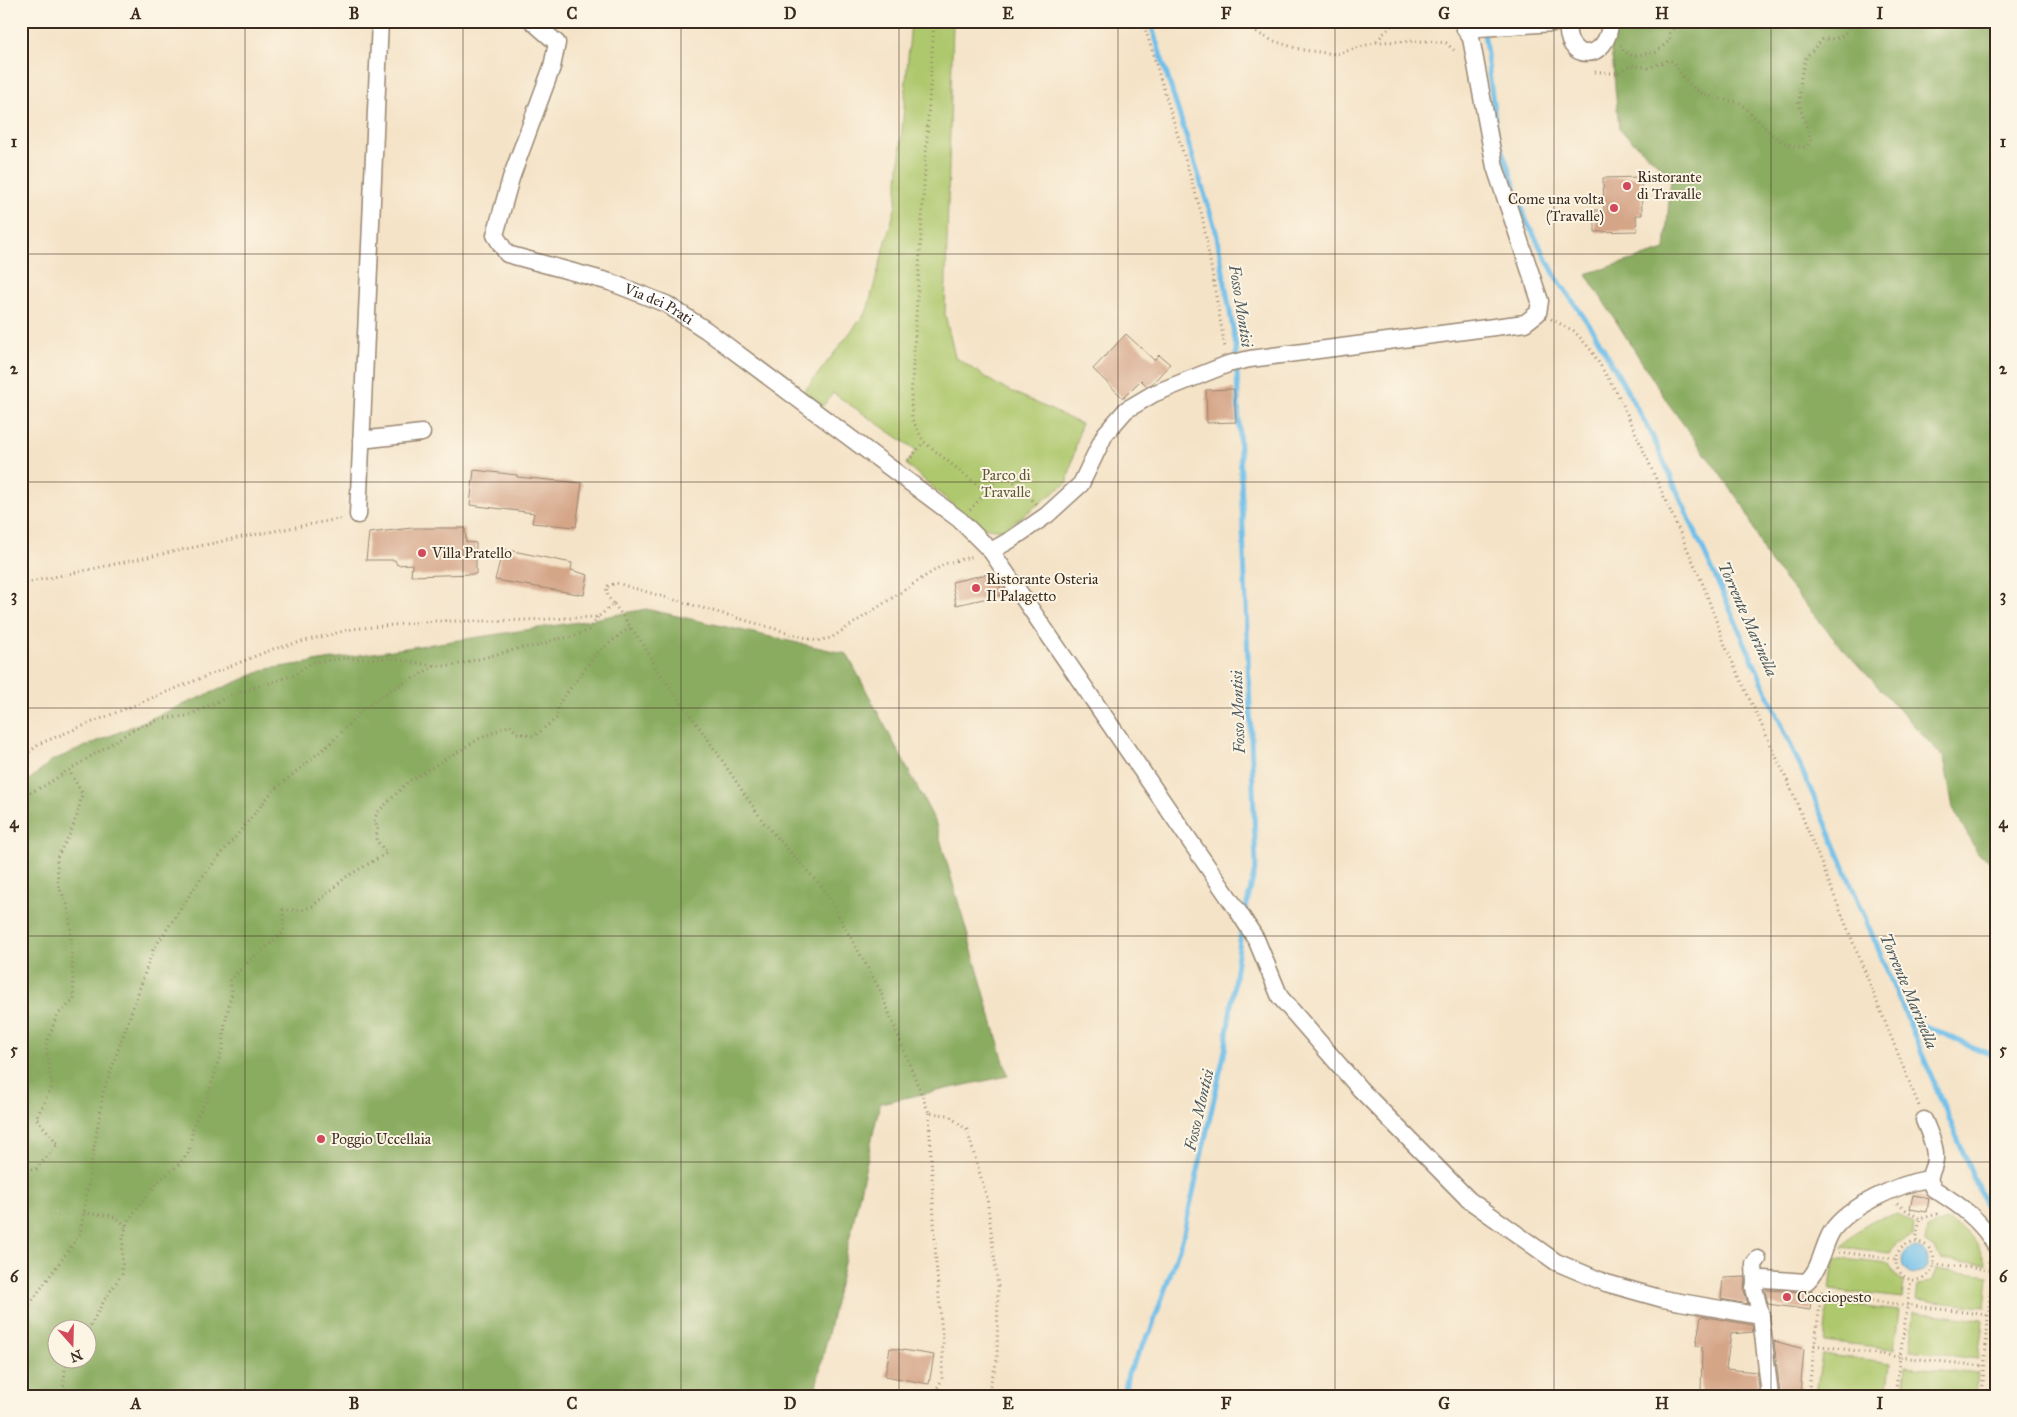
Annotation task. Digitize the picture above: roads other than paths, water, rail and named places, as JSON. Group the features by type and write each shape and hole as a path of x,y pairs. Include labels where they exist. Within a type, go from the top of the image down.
{"street":[{"path":"358,515 380,21"},
{"name":"Via dei Prati","path":"532,21 557,43 552,67 511,178 495,235 507,254 610,282 666,304 706,330 960,520 991,551 1238,911 1256,939 1280,997 1360,1089 1469,1200 1556,1262 1606,1283 1663,1299 1761,1316"},
{"path":"991,551 1047,515 1081,484 1105,434 1126,410 1153,394 1228,364 1250,359 1525,323 1538,313 1540,301 1495,167 1471,38 1465,29 1568,22 1570,43 1578,52 1591,54 1600,49 1607,38 1610,21"},
{"path":"361,440 422,432"},
{"path":"1924,1120 1934,1146 1935,1158 1928,1179 1934,1189 1979,1223 1990,1236 1992,1252"},
{"path":"1755,1283 1764,1279 1806,1282 1814,1274 1833,1230 1856,1209 1880,1194 1928,1179"},
{"path":"1758,1259 1754,1264 1754,1288 1761,1316 1770,1396"}],"water":[{"path":"1915,1248 1924,1252 1928,1261 1924,1270 1915,1274 1906,1270 1902,1261 1906,1252"}],"waterway":[{"name":"Fosso Montisi","path":"1150,21 1216,231 1236,346 1256,865 1245,913"},
{"name":"Torrente Marinella","path":"1484,31 1497,135 1526,220 1556,277 1594,332 1651,433 1826,824 1996,1231"},
{"name":"Fosso Montisi","path":"1124,1396 1128,1373 1151,1330 1183,1237 1225,1050 1242,926"},
{"path":"1907,1018 1996,1057"}],"place":[{"name":"Ristorante di Travalle","path":"1627,186"},
{"name":"Come una volta (Travalle)","path":"1614,208"},
{"name":"Villa Pratello","path":"422,553"},
{"name":"Ristorante Osteria Il Palagetto","path":"976,588"},
{"name":"Poggio Uccellaia","path":"321,1139"},
{"name":"Cocciopesto","path":"1787,1297"}],"park label":[{"name":"Parco di Travalle","path":"1006,484"}]}
